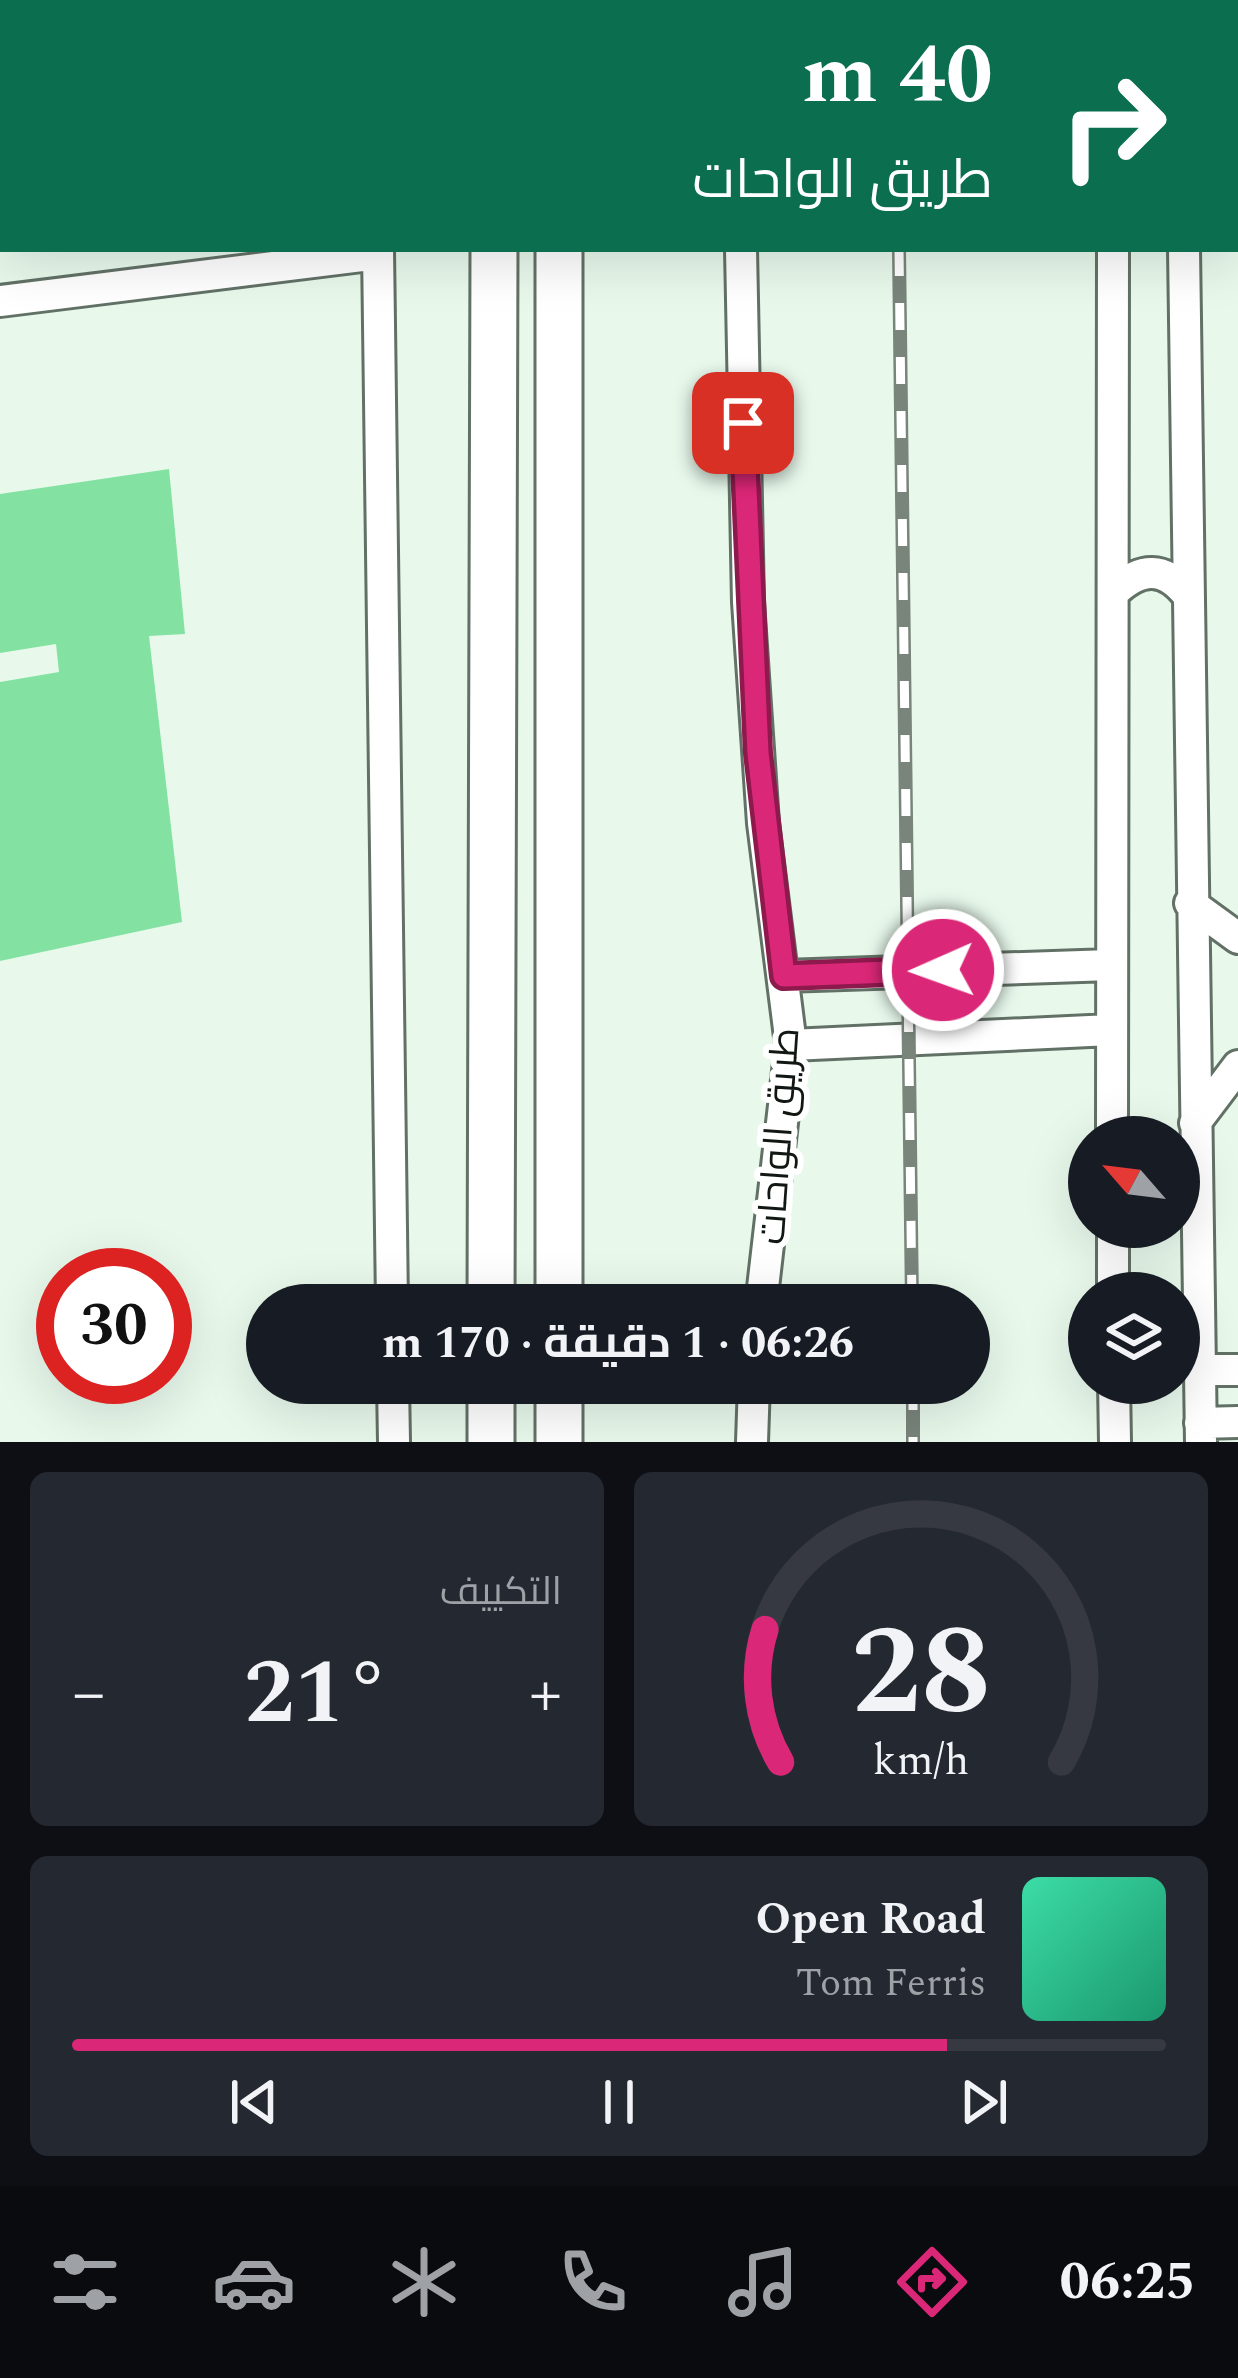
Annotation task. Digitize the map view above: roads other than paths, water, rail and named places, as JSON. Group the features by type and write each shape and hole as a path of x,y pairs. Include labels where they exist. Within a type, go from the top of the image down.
{"highway":[{"path":"491,1284 494,252"},
{"path":"559,252 559,1284"},
{"path":"491,1404 491,1442"},
{"path":"559,1404 559,1442"}],"street":[{"path":"0,301 378,252 392,1284"},
{"name":"طريق الواحات","path":"742,252 748,602 763,823 791,1045 763,1284"},
{"path":"1112,1116 1113,252"},
{"path":"1184,252 1195,1116"},
{"path":"1115,592 1137,574 1152,571 1166,574 1186,594"},
{"path":"1190,903 1238,938"},
{"path":"784,976 1111,965"},
{"path":"791,1045 1111,1030"},
{"path":"1200,1116 1238,1066"},
{"path":"1200,1370 1238,1370"},
{"path":"1200,1401 1201,1432 1238,1422"},
{"path":"393,1404 394,1442"},
{"path":"752,1442 753,1404"},
{"path":"1114,1404 1115,1442"}],"railway":[{"path":"899,252 912,1284"},
{"path":"913,1404 913,1442"}]}
